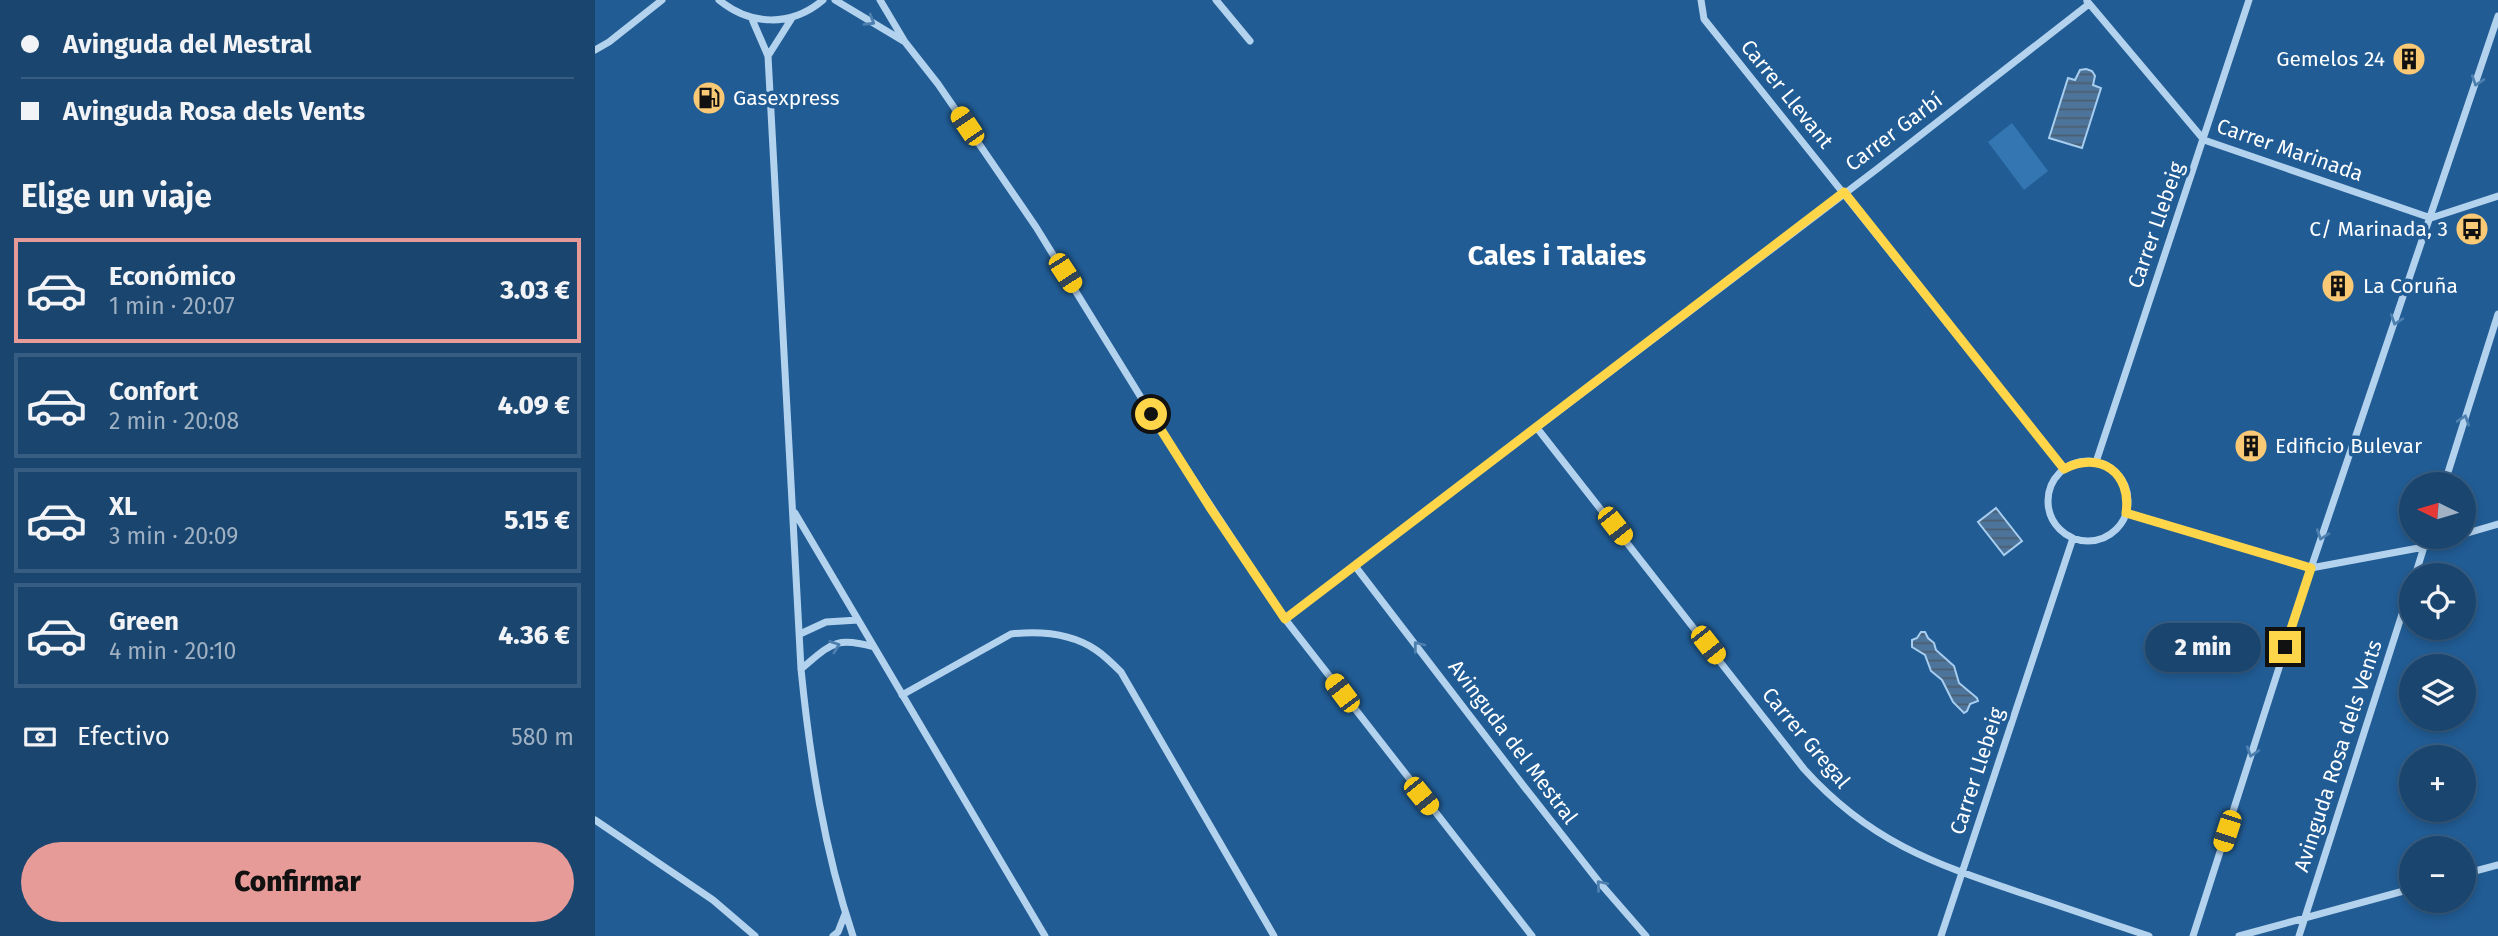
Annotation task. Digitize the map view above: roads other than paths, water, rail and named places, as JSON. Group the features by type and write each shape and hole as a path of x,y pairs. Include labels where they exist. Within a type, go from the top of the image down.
{"street":[{"path":"595,50 662,0"},
{"path":"719,0 734,12 752,19 771,21 792,18 812,9 823,0"},
{"path":"835,0 905,42"},
{"path":"880,0 905,42 938,84 1036,227 1172,448 1285,619 1532,936"},
{"path":"1216,0 1250,41"},
{"name":"Carrer Llevant","path":"1701,0 1704,19 2064,469"},
{"name":"Carrer Llebeig","path":"2096,462 2249,0"},
{"name":"Carrer Garbí","path":"1285,619 2088,2"},
{"name":"Carrer Marinada","path":"2088,2 2204,140 2431,218"},
{"path":"2193,936 2311,568 2498,16"},
{"path":"768,56 792,18"},
{"path":"752,19 768,56 801,669 808,737 822,817 853,936"},
{"path":"2431,218 2498,196"},
{"path":"2448,472 2498,314"},
{"name":"Carrer Gregal","path":"1537,428 1786,747 1824,791 1846,810 1892,841 1939,864 2149,936"},
{"path":"2096,462 2106,466 2122,481 2128,502 2120,525 2111,534 2099,540 2086,541 2073,538 2055,523 2050,512 2050,488 2064,469 2074,464 2096,462"},
{"path":"792,510 1045,936"},
{"path":"2126,513 2311,568 2408,550"},
{"path":"2476,530 2498,524"},
{"name":"Carrer Llebeig","path":"1941,936 2073,538"},
{"name":"Avinguda del Mestral","path":"1355,566 1525,789 1646,936"},
{"path":"800,635 826,622 858,620"},
{"name":"Avinguda Rosa dels Vents","path":"2299,936 2399,623"},
{"path":"902,695 1011,634 1052,634 1074,639 1096,649 1121,671 1274,936"},
{"path":"801,669 827,647 850,640 874,647"},
{"path":"595,820 713,900 755,936"},
{"path":"2476,871 2498,865"},
{"path":"2239,936 2399,892"},
{"path":"833,936 838,932 846,913"}],"place":[{"name":"Gemelos 24","path":"2409,59"},
{"name":"Gasexpress","path":"709,98"},
{"name":"C/ Marinada, 3","path":"2472,229"},
{"name":"La Coruña","path":"2338,286"},
{"name":"Edificio Bulevar","path":"2251,446"}],"district":[{"name":"Cales i Talaies","path":"1557,255"}]}
